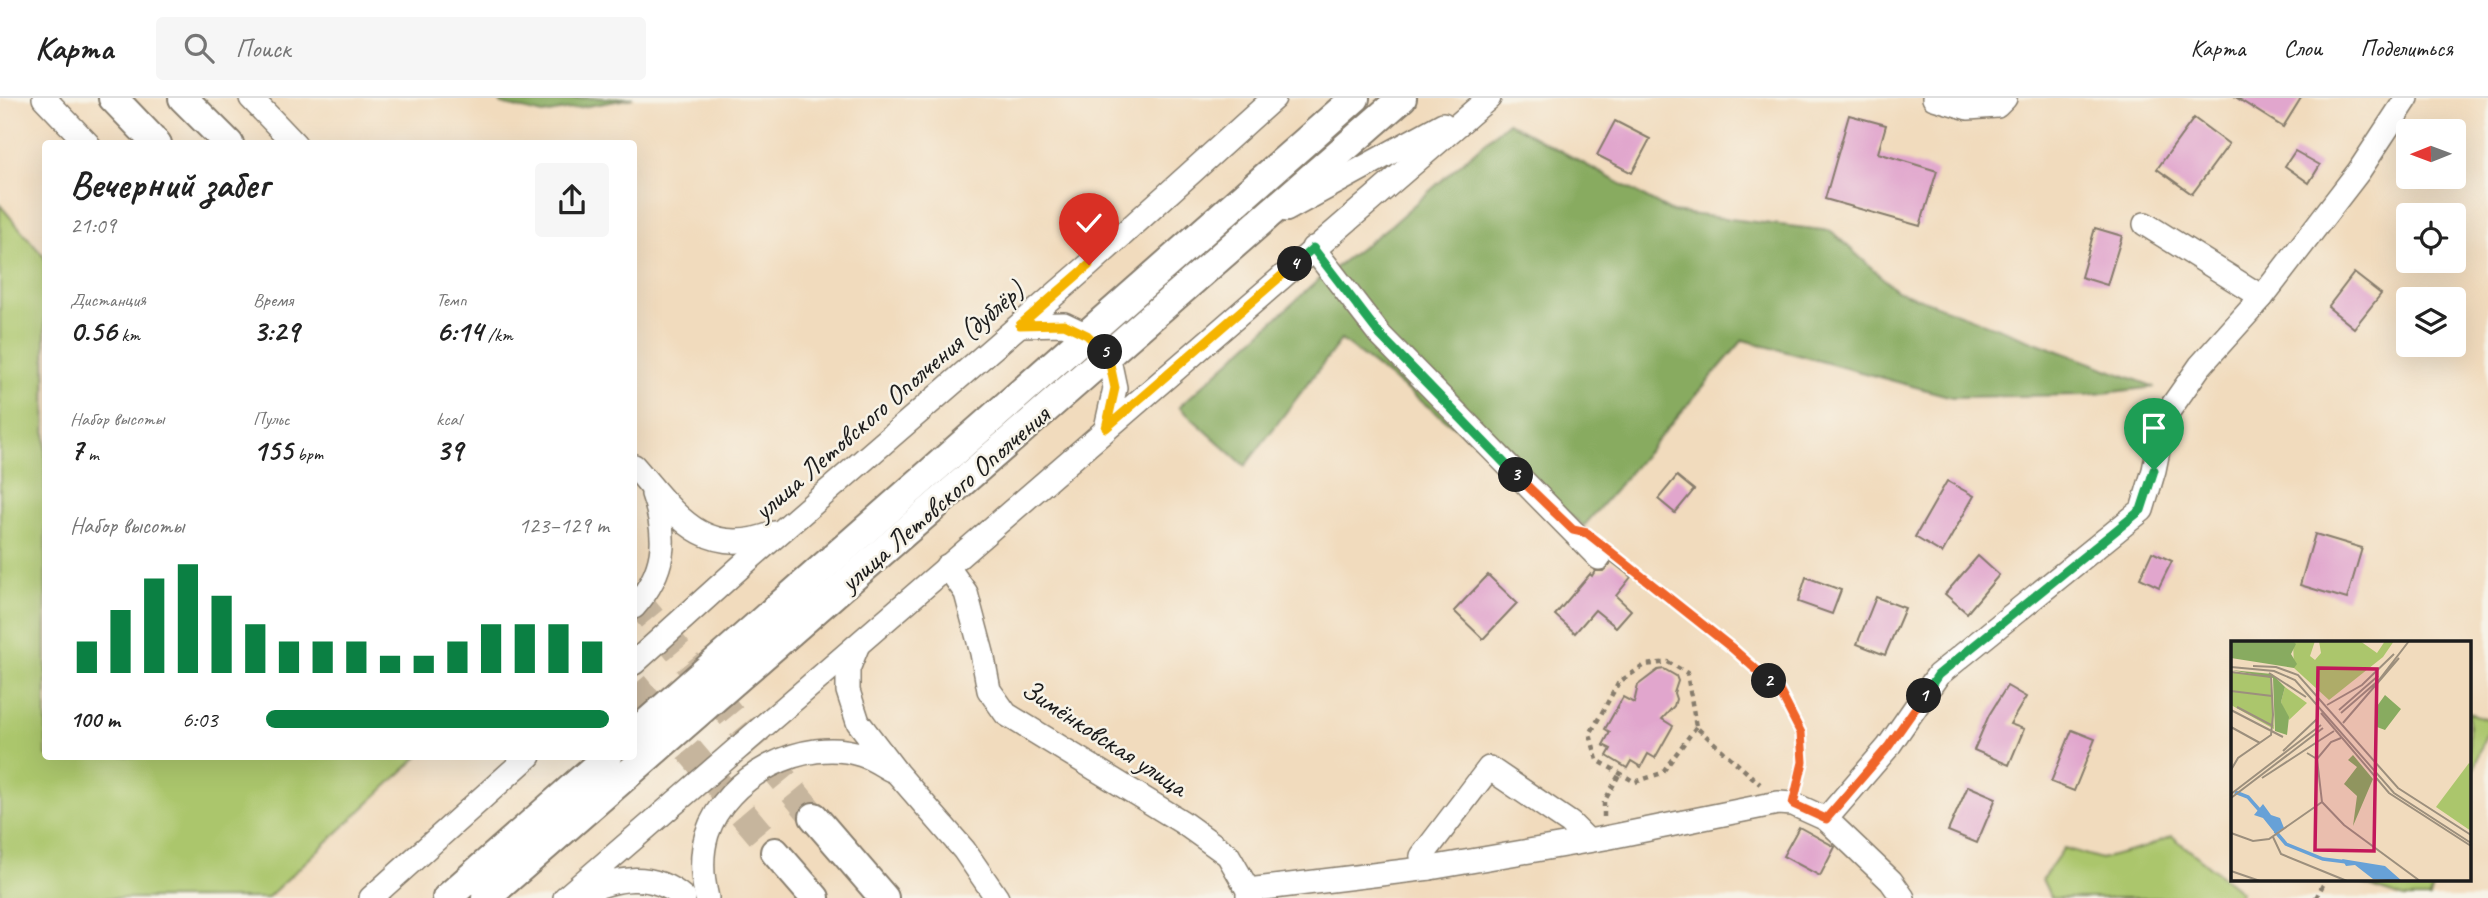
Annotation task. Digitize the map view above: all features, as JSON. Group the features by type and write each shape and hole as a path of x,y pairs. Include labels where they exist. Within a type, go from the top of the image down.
{"main road":[{"path":"113,98 153,140"},
{"path":"183,98 225,140"},
{"name":"улица Летовского Ополчения","path":"637,731 1355,98"},
{"name":"улица Летовского Ополчения","path":"486,898 1402,98"},
{"path":"447,898 603,760"},
{"path":"814,817 884,898"},
{"path":"775,852 815,898"}],"street":[{"path":"44,98 84,140"},
{"path":"251,98 291,140"},
{"name":"улица Летовского Ополчения (дублёр)","path":"637,660 1274,98"},
{"path":"1934,98 1968,108 1997,106 2005,98"},
{"path":"1826,819 1888,747 1938,675 2141,510 2154,470 2165,416 2200,366 2262,296 2358,171 2407,98"},
{"path":"1252,228 1486,100"},
{"path":"565,898 1486,100"},
{"path":"2145,224 2262,296"},
{"path":"1313,248 1380,335 1609,558"},
{"path":"1020,325 1064,324 1087,335 1108,355 1115,388 1106,428"},
{"path":"637,469 695,531 715,539 738,543 785,529"},
{"path":"637,604 658,573 663,542 660,514 650,484"},
{"name":"Зимёнковская улица","path":"947,566 966,593 989,690 1006,714 1182,822 1219,848 1228,855 1248,894"},
{"path":"861,641 853,653 848,669 848,691 858,722 897,773 964,850 997,898"},
{"path":"707,898 702,862 707,833 721,807 743,784 766,766 797,754 831,751 861,754 897,773"},
{"path":"483,797 500,775 506,760"},
{"path":"371,898 525,760"},
{"path":"1430,868 1422,856 1489,768 1596,839"},
{"path":"1248,894 1301,884 1430,868 1785,804 1826,819 1891,881 1903,898"},
{"path":"571,898 596,887 648,879 670,886 684,898"},
{"path":"1301,884 1325,898"}],"path":[{"path":"1609,558 1732,648 1780,692 1801,733 1803,762 1785,804 1696,727 1687,673 1668,662 1645,665 1619,682 1590,734 1597,760 1635,782 1662,773 1696,727"},
{"path":"1596,839 1604,802 1620,773"},
{"path":"2316,898 2325,880"}],"green space":[{"path":"499,98 633,98 543,114 501,104"},
{"path":"1508,122 1672,212 1831,231 1896,290 2155,387 2086,395 1952,397 1743,340 1584,526 1341,340 1245,466 1179,407 1316,282 1391,225"},
{"path":"0,205 42,254 42,760 415,760 267,898 0,898"},
{"path":"2470,713 2488,719 2488,728 2470,781"},
{"path":"2172,836 2241,892 2237,898 2051,898 2042,879 2064,848 2101,859 2146,847"},
{"path":"2352,880 2436,880 2430,898 2405,898"}],"building":[{"path":"2237,98 2301,98 2283,127"},
{"path":"1849,115 1886,125 1878,153 1937,171 1920,226 1825,199"},
{"path":"2194,118 2229,144 2192,194 2157,169"},
{"path":"1615,121 1650,139 1632,173 1597,155"},
{"path":"2295,151 2320,165 2309,183 2285,166"},
{"path":"2095,228 2122,236 2107,285 2081,277"},
{"path":"2354,273 2381,294 2354,328 2328,307"},
{"path":"1677,476 1694,490 1675,513 1658,499"},
{"path":"1947,481 1974,496 1942,553 1915,537"},
{"path":"2315,534 2362,548 2347,599 2300,585"},
{"path":"2152,552 2172,561 2159,587 2140,578"},
{"path":"1978,556 1999,575 1967,613 1945,594"},
{"path":"1612,562 1631,577 1616,596 1631,610 1616,627 1595,610 1575,633 1555,615 1590,574 1592,576 1595,571 1603,571"},
{"path":"1488,575 1517,603 1483,639 1454,611"},
{"path":"1806,577 1841,590 1832,614 1798,602"},
{"path":"1876,597 1905,608 1885,655 1857,644"},
{"path":"1664,669 1676,676 1678,681 1674,706 1662,719 1673,726 1655,758 1648,754 1641,767 1631,761 1627,768 1607,756 1611,749 1603,745 1610,732 1605,729 1623,697 1634,703 1638,685 1658,670"},
{"path":"2007,686 2026,697 2010,724 2024,729 2009,765 1974,750 1989,715"},
{"path":"2072,730 2095,739 2074,791 2051,782"},
{"path":"1968,786 1996,798 1977,843 1948,831"},
{"path":"1799,827 1835,847 1820,876 1783,856"}],"tunnel":[{"path":"637,601 814,817"},
{"path":"637,689 775,852"}],"route":[{"path":"1089,265 1020,325 1064,324 1087,335 1108,355 1115,388 1106,428 1313,248 1380,335 1573,530 1587,533 1732,648 1780,692 1801,733 1803,762 1793,804 1826,819 1888,747 1938,675 2141,510 2154,470"}]}
